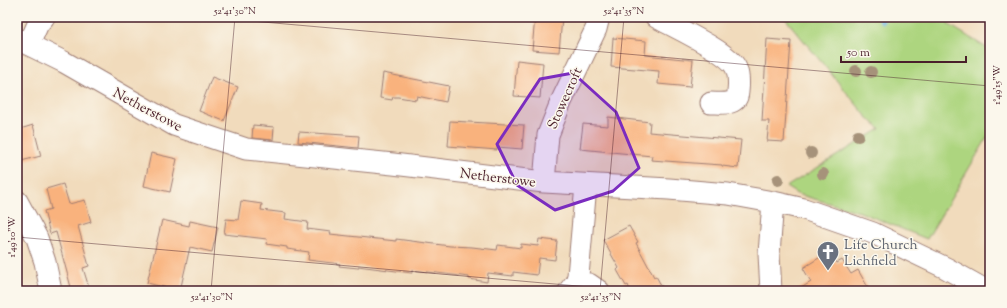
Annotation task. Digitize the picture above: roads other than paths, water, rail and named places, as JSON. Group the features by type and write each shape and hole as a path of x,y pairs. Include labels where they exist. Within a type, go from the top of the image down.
{"street":[{"path":"23,42 44,17"},
{"name":"Stowecroft","path":"544,182 548,135 561,102 596,29 599,17"},
{"path":"656,17 721,53 735,66 739,81 738,96 734,101 728,104 711,103"},
{"name":"Netherstowe","path":"23,42 64,62 174,125 246,149 385,163 544,182 728,194 773,202 804,209 873,233 946,268 987,291"},
{"path":"573,286 578,276 586,185"},
{"path":"17,201 37,238 45,262 51,291"},
{"path":"771,291 769,254 773,202"},
{"path":"573,286 589,284 599,291"}],"waterway":[{"path":"879,17 882,21"}],"place":[{"name":"Life Church Lichfield","path":"828,272"}]}
